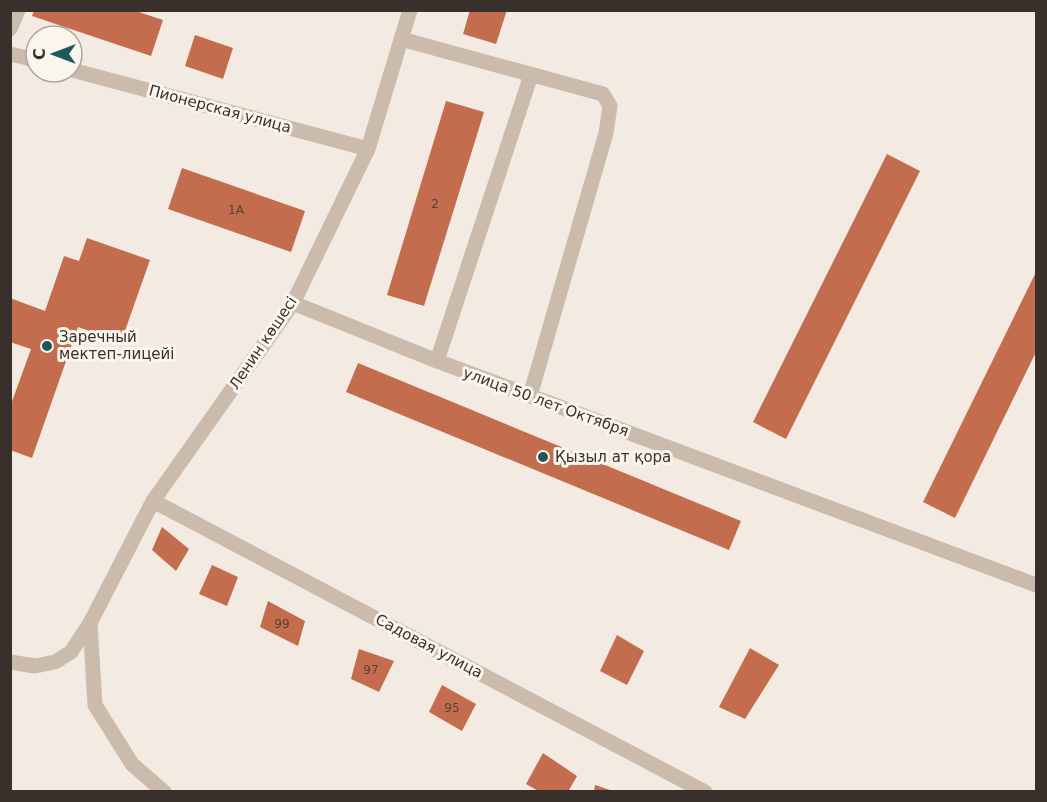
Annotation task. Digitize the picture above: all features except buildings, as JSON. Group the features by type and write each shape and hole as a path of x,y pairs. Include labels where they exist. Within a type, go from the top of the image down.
{"street":[{"path":"10,29 18,10"},
{"name":"Ленин көшесі","path":"10,662 35,666 55,662 71,652 90,624 153,501 293,303 368,149 410,10"},
{"path":"401,39 603,94 610,106 606,133 530,396"},
{"name":"Пионерская улица","path":"84,73 368,149"},
{"path":"436,361 531,75"},
{"name":"улица 50 лет Октября","path":"293,303 436,361 1036,585"},
{"name":"Садовая улица","path":"153,501 705,792"},
{"path":"90,624 95,705 132,764 164,792"}],"place":[{"name":"Заречный мектеп-лицейі","path":"47,346"},
{"name":"Қызыл ат қора","path":"543,457"}]}
